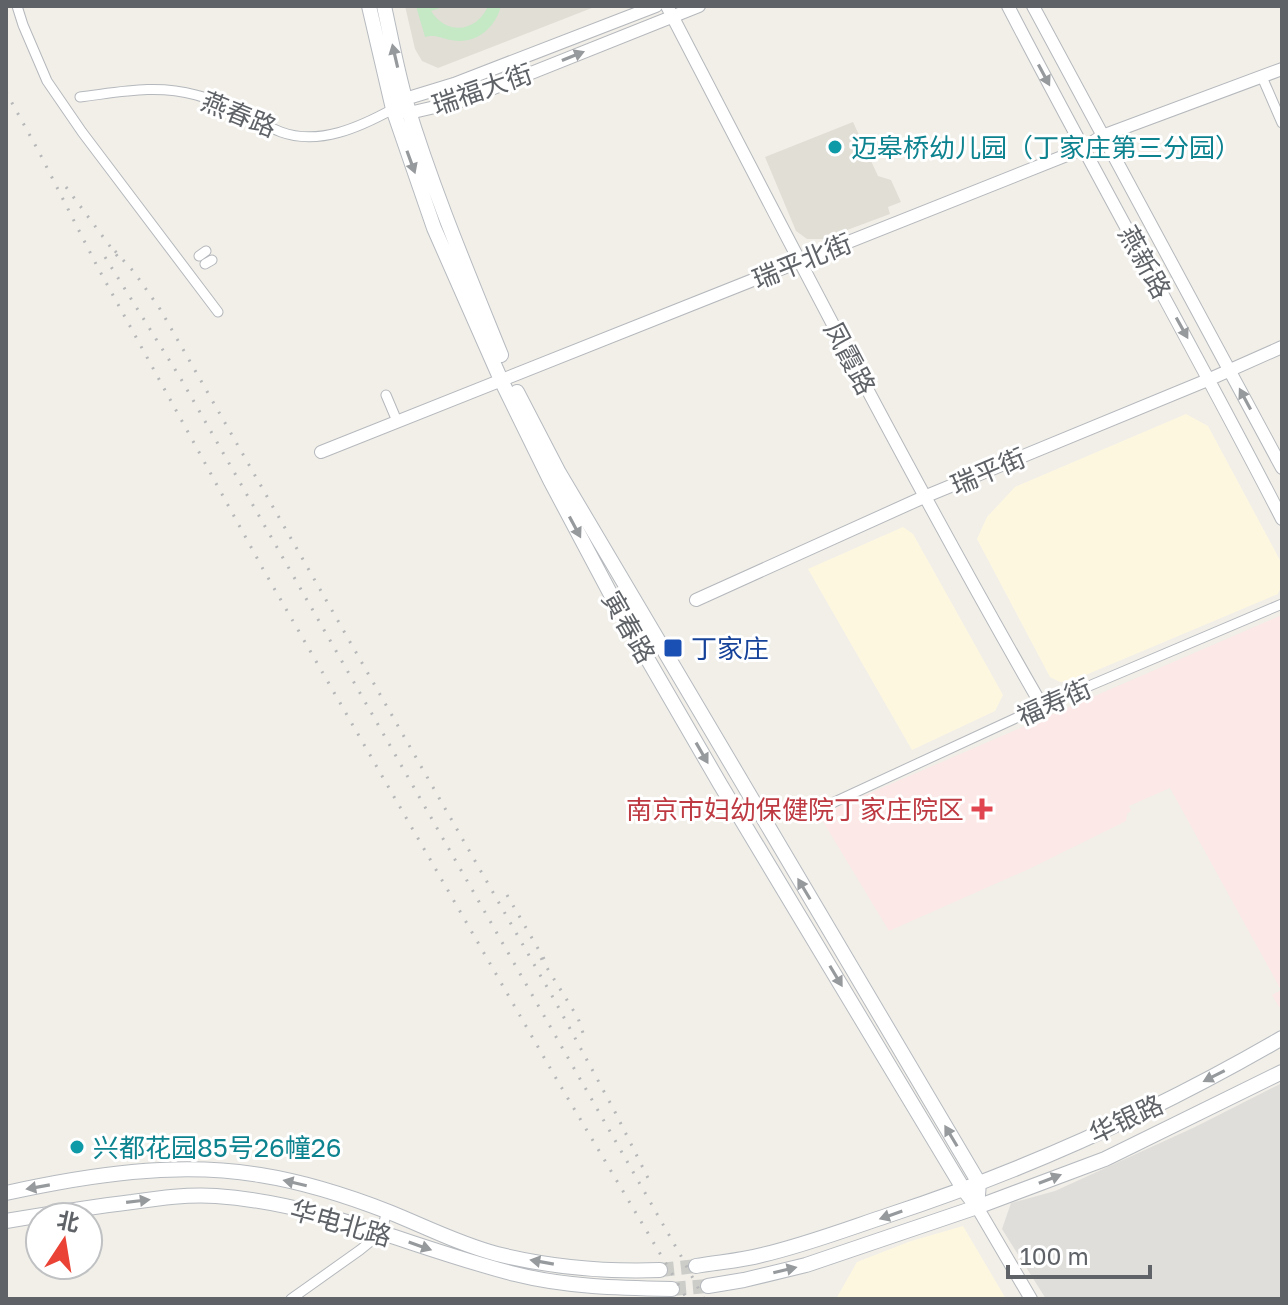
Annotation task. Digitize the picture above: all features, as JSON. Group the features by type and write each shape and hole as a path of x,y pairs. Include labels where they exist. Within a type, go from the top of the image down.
{"main road":[{"name":"寅春路","path":"369,6 393,109 434,228 550,480 618,608 728,797 977,1207"},
{"name":"寅春路","path":"384,6 407,106 505,378 979,1183"},
{"name":"华银路","path":"964,1190 1116,1126 1282,1038"},
{"name":"华银路","path":"977,1207 1105,1159 1282,1072"},
{"name":"华电北路","path":"6,1193 124,1173 173,1170 260,1175 302,1184 387,1211 443,1236 495,1253 584,1269 660,1270"},
{"path":"708,1286 806,1265 977,1207 979,1183"},
{"path":"696,1266 760,1256 964,1190"},
{"name":"华电北路","path":"6,1221 145,1200 218,1196 295,1208 519,1276 616,1288 672,1289"}],"street":[{"path":"17,6 47,81 218,312"},
{"name":"瑞福大街","path":"407,106 454,84 656,6"},
{"name":"瑞福大街","path":"393,109 461,101 670,11 699,6"},
{"name":"燕新路","path":"1008,6 1082,149 1210,379 1282,519"},
{"name":"燕新路","path":"1033,6 1282,468"},
{"name":"凤霞路","path":"670,11 924,497 1042,706"},
{"name":"瑞平北街","path":"321,452 1082,149 1102,136 1282,69"},
{"path":"1262,77 1282,123"},
{"name":"燕春路","path":"80,97 157,88 197,95 284,133 313,138 362,126 393,109"},
{"path":"187,271 203,260"},
{"name":"瑞平街","path":"696,600 924,497 1282,347"},
{"path":"386,395 397,421"},
{"name":"福寿街","path":"828,805 1042,706 1282,604"},
{"name":"寅春路","path":"977,1207 1031,1299"},
{"path":"291,1299 381,1233 387,1211"}],"shaded area":[{"path":"405,6 597,6 438,68 422,61 415,49"},
{"path":"853,122 878,176 891,180 901,202 888,207 890,214 823,239 807,239 796,231 765,157"},
{"path":"1186,414 1208,426 1282,564 1282,585 1278,594 1069,682 1060,682 1050,677 977,539 987,517 1015,487"},
{"path":"903,527 913,534 1003,695 995,711 912,750 808,569"},
{"name":"南京市妇幼保健院丁家庄院区","path":"1282,615 1282,1005 1279,1007 1272,995 1281,990 1170,788 1129,806 1131,811 1126,821 1029,869 889,931 819,815"},
{"path":"1282,1083 1282,1299 1046,1299 1002,1229 1011,1203 1055,1191"},
{"path":"963,1226 1006,1299 836,1299 857,1262 911,1241"}],"green space":[{"path":"416,6 446,6 431,11 445,24 461,28 477,21 488,6 501,6 494,22 483,34 460,41 425,37"}],"tunnel":[{"path":"660,1270 696,1266"},
{"path":"672,1289 708,1286"}],"railway":[{"path":"6,92 97,266 263,569 557,1080 687,1299"},
{"path":"66,187 121,261"},
{"path":"115,251 160,309 555,1001 648,1178"},
{"path":"105,257 181,379 704,1299"},
{"path":"507,895 547,964"},
{"path":"541,958 578,1018 586,1042"}],"place":[{"name":"迈皋桥幼儿园（丁家庄第三分园）","path":"835,147"},
{"name":"丁家庄","path":"673,648"},
{"name":"南京市妇幼保健院丁家庄院区","path":"982,809"},
{"name":"兴都花园85号26幢26","path":"77,1147"}]}
